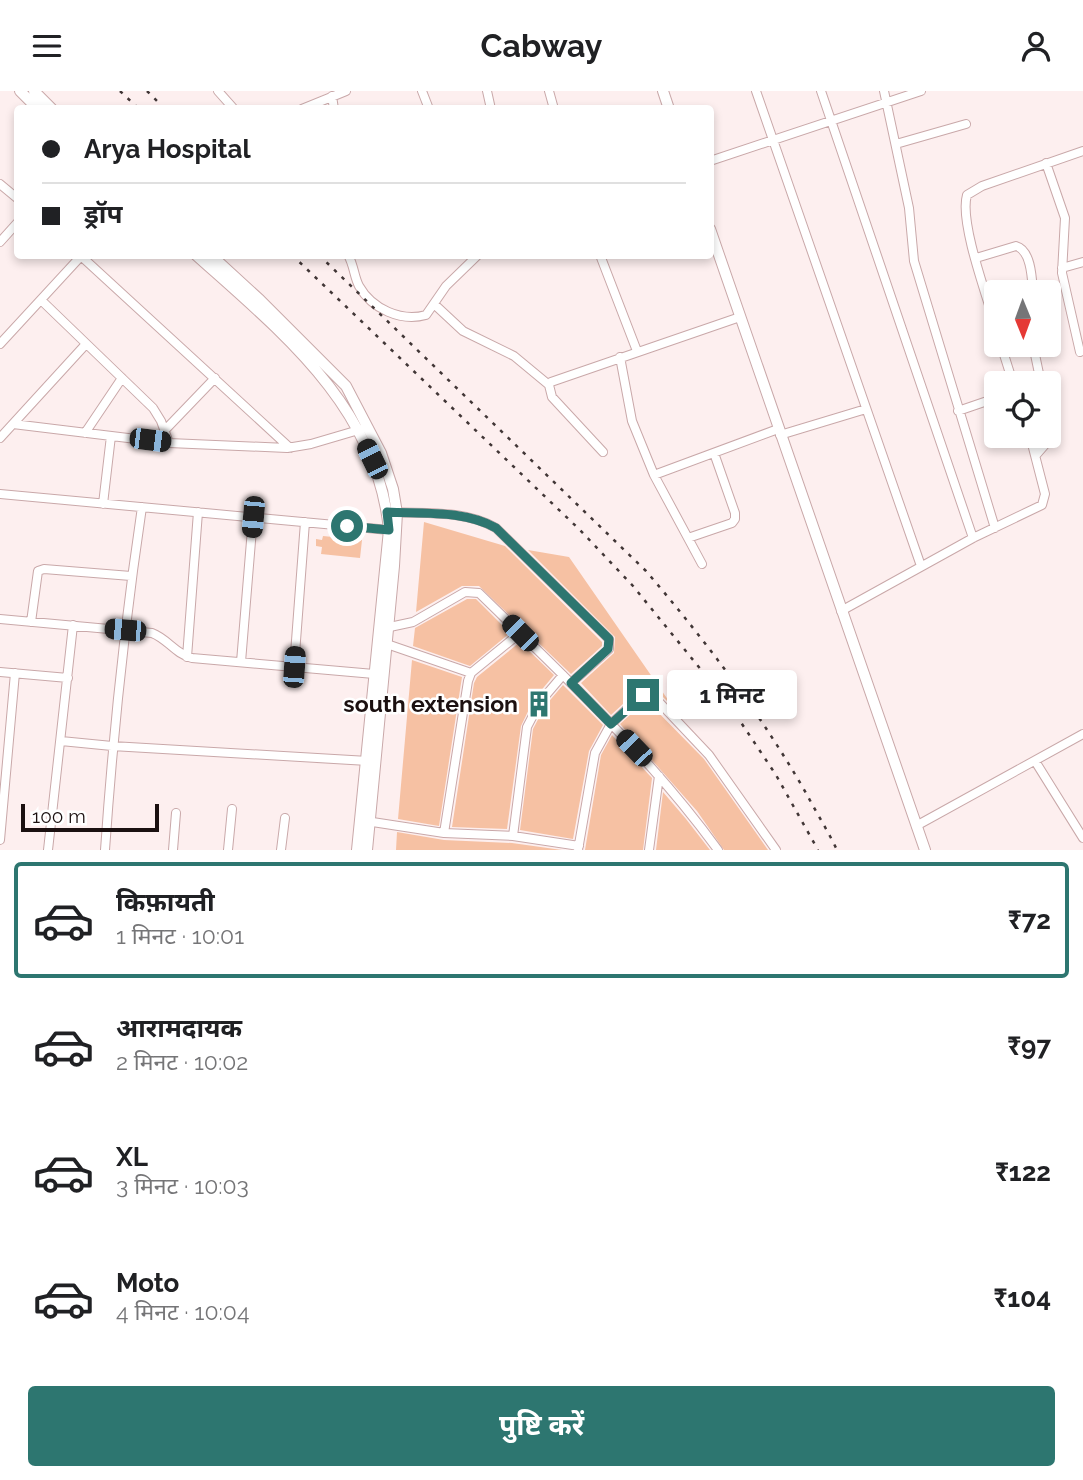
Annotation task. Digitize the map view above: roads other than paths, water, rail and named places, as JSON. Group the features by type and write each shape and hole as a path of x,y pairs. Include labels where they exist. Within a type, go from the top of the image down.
{"street":[{"path":"20,91 34,105"},
{"path":"34,91 48,105"},
{"path":"218,91 230,105"},
{"path":"311,105 346,91"},
{"path":"756,91 921,566"},
{"path":"821,91 973,538"},
{"path":"884,91 909,208 914,261 995,528"},
{"path":"714,161 921,91"},
{"path":"332,96 333,105"},
{"path":"896,144 966,124"},
{"path":"984,286 966,222 967,195 982,186 1083,151"},
{"path":"1046,163 1065,218 1062,268 1080,352"},
{"path":"0,184 14,196"},
{"path":"0,242 14,226"},
{"path":"714,241 925,850"},
{"path":"976,258 1016,246 1022,247 1026,253 1031,280"},
{"path":"0,344 79,259"},
{"path":"85,259 290,448"},
{"path":"200,259 260,313 329,383 363,429 388,471 392,512 365,820 367,850"},
{"path":"215,259 340,380 354,399 363,429"},
{"path":"350,259 358,285 388,313 402,317 426,315 446,286 474,259"},
{"path":"602,259 637,351"},
{"path":"1062,268 1083,263"},
{"path":"41,300 153,408 169,443"},
{"path":"434,304 463,331 514,356 549,385 552,397 603,452"},
{"path":"549,385 564,376 740,317"},
{"path":"0,438 86,344"},
{"path":"620,357 632,421 654,475 702,564"},
{"path":"85,433 122,378"},
{"path":"164,431 215,378"},
{"path":"958,411 984,402"},
{"path":"654,475 779,432 866,409"},
{"path":"13,424 169,443 290,448 363,429"},
{"path":"103,504 111,436"},
{"path":"841,611 973,538 1033,510 1045,501 1034,448"},
{"path":"1036,455 1042,448"},
{"path":"688,538 732,523 735,519 714,453"},
{"path":"0,494 389,530"},
{"path":"105,850 112,746 131,576 142,507"},
{"path":"187,657 198,512"},
{"path":"370,761 374,674 383,635 392,512"},
{"path":"392,512 455,515 482,520 496,528 609,639 608,649 571,683"},
{"path":"240,662 253,517"},
{"path":"294,667 305,522"},
{"path":"31,622 38,571 44,569 131,576"},
{"path":"383,635 413,622 455,596 472,591 479,593 611,724 693,815 718,850"},
{"path":"0,619 152,633 161,636 173,649 187,657 374,674"},
{"path":"48,850 72,625"},
{"path":"444,832 466,689 471,673 520,633"},
{"path":"383,635 471,673"},
{"path":"0,672 68,678"},
{"path":"0,840 15,673"},
{"path":"513,836 527,727 540,702 563,675"},
{"path":"365,820 444,832 513,836 578,848 595,753 611,724 640,697 649,695 654,697 709,755 776,850"},
{"path":"916,826 1083,734"},
{"path":"61,741 370,761"},
{"path":"1035,761 1083,838"},
{"path":"649,850 659,776"},
{"path":"228,850 232,809"},
{"path":"173,850 176,813"},
{"path":"281,850 285,818"},
{"path":"357,850 365,820"}],"railway":[{"path":"120,91 135,105"},
{"path":"147,91 161,105"},
{"path":"296,259 580,530 633,586 728,703 776,775 818,850"},
{"path":"323,259 646,571 690,624 751,706 806,793 837,850"}],"place":[{"name":"south extension","path":"539,704"}]}
